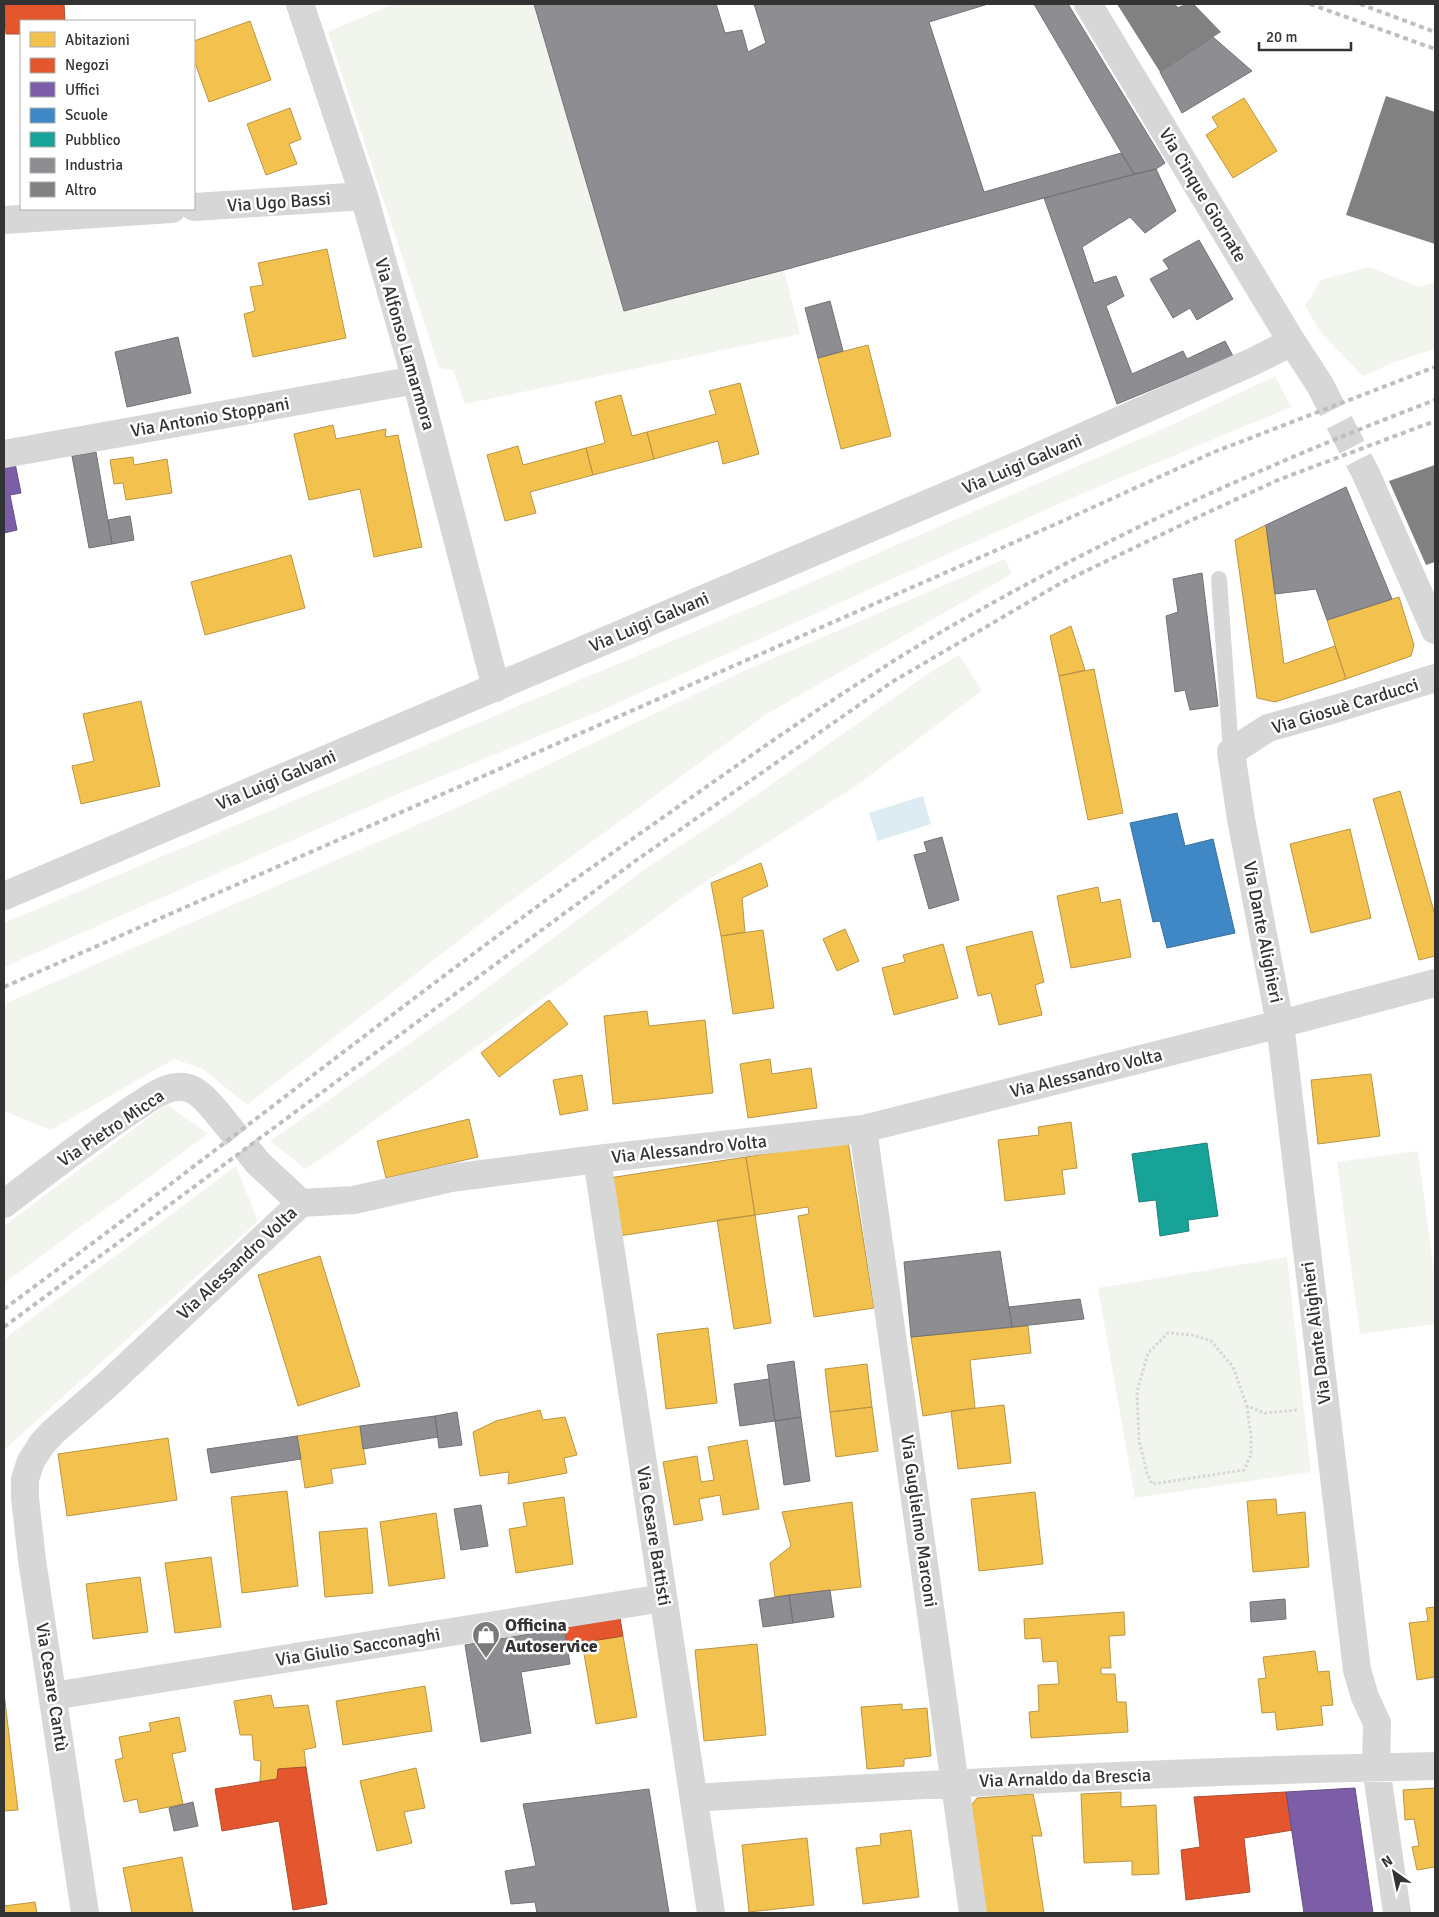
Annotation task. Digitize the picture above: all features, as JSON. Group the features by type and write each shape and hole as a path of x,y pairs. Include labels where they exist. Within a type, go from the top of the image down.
{"street":[{"name":"Via Alfonso Lamarmora","path":"300,4 364,196 416,380 496,688"},
{"name":"Via Cinque Giornate","path":"1088,4 1320,386"},
{"name":"Via Ugo Bassi","path":"195,207 364,196"},
{"path":"4,220 157,210"},
{"name":"Via Luigi Galvani","path":"4,896 1028,462 1252,362 1292,342"},
{"name":"Via Antonio Stoppani","path":"4,454 416,380"},
{"path":"1366,474 1435,630"},
{"name":"Via Giosuè Carducci","path":"1230,752 1268,728 1435,678"},
{"name":"Via Dante Alighieri","path":"1230,752 1280,1024 1357,1670 1365,1697 1377,1723 1376,1767 1397,1913"},
{"name":"Via Alessandro Volta","path":"32,1461 42,1444 53,1432 108,1384 301,1203 354,1200 451,1178 597,1159 863,1129 1435,983"},
{"name":"Via Pietro Micca","path":"4,1204 102,1130 159,1092 176,1086 190,1088 205,1099 219,1115"},
{"name":"Via Guglielmo Marconi","path":"863,1129 973,1913"},
{"name":"Via Cesare Battisti","path":"597,1159 711,1913"},
{"path":"258,1163 301,1203"},
{"name":"Via Cesare Cantù","path":"32,1461 25,1479 24,1498 85,1913"},
{"name":"Via Giulio Sacconaghi","path":"53,1696 663,1598"},
{"name":"Via Arnaldo da Brescia","path":"694,1798 955,1782 1435,1766"}],"lane":[{"path":"1219,579 1230,752"}],"path":[{"path":"1168,1333 1192,1335 1211,1342 1233,1367 1246,1406 1251,1436 1251,1455 1244,1470 1152,1484 1147,1473 1139,1440 1137,1392 1148,1354 1168,1333"},
{"path":"1246,1406 1265,1413 1325,1406"}],"shaded area":[{"path":"393,4 534,4 624,311 784,270 800,334 465,404 453,370 439,368 328,32"},
{"path":"1369,267 1419,287 1435,282 1435,349 1392,363 1363,376 1322,334 1305,306 1321,280"},
{"path":"1275,376 1291,407 1074,497 602,710 386,799 4,967 4,923 805,585 1165,428"},
{"path":"1005,559 1012,574 765,715 493,914 247,1105 203,1069 174,1059 51,1130 4,1111 4,1004 470,802 744,671"},
{"path":"959,655 982,691 856,786 696,888 305,1169 270,1141 470,1001 642,871 742,805 932,671"},
{"path":"923,796 931,824 878,841 869,813"},
{"path":"167,1104 208,1134 4,1283 4,1226"},
{"path":"1418,1151 1435,1279 1435,1324 1360,1334 1337,1162"},
{"path":"236,1166 258,1221 4,1450 4,1339"},
{"path":"1287,1257 1311,1472 1135,1498 1098,1288"}],"building: Abitazioni":[{"path":"250,21 271,80 209,102 195,63 195,41"},
{"path":"1244,98 1277,151 1233,178 1206,135 1218,127 1212,117"},
{"path":"290,108 301,139 289,144 297,164 266,175 247,124"},
{"path":"327,249 346,338 253,357 244,314 255,311 250,287 263,285 258,263"},
{"path":"868,345 891,436 841,449 818,358"},
{"path":"740,383 759,454 723,464 718,441 654,459 647,432 716,414 709,391"},
{"path":"621,395 632,436 647,432 654,459 593,475 586,448 605,443 595,402"},
{"path":"333,425 336,439 386,429 385,437 398,435 422,547 374,557 360,489 309,500 294,434"},
{"path":"518,446 523,465 586,448 593,475 530,492 536,513 505,521 487,455"},
{"path":"133,457 134,465 167,459 172,493 126,500 123,483 114,484 110,460"},
{"path":"1266,525 1284,664 1335,646 1346,679 1275,702 1257,698 1235,540"},
{"path":"291,555 305,608 205,635 191,582"},
{"path":"1399,597 1414,645 1411,656 1346,679 1327,620"},
{"path":"1071,626 1085,670 1059,676 1050,636"},
{"path":"1094,669 1123,813 1088,820 1059,676"},
{"path":"141,701 160,786 81,804 72,766 94,761 83,714"},
{"path":"1400,791 1435,915 1435,956 1419,960 1373,799"},
{"path":"1350,829 1371,918 1311,933 1290,844"},
{"path":"761,863 768,886 742,898 745,932 721,936 711,883"},
{"path":"1098,887 1101,903 1120,899 1131,957 1071,968 1057,896"},
{"path":"845,929 859,961 837,971 823,939"},
{"path":"763,930 774,1008 733,1014 721,936"},
{"path":"1032,931 1044,982 1035,985 1042,1015 999,1025 991,993 978,996 966,947"},
{"path":"943,944 958,998 894,1015 882,968 905,962 903,955"},
{"path":"549,1000 568,1024 499,1077 481,1053"},
{"path":"647,1011 649,1026 705,1020 713,1093 613,1104 604,1016"},
{"path":"770,1059 772,1074 811,1068 817,1108 748,1118 740,1064"},
{"path":"1371,1074 1380,1136 1318,1144 1311,1080"},
{"path":"582,1075 588,1110 560,1115 553,1080"},
{"path":"469,1119 478,1157 386,1178 377,1141"},
{"path":"1071,1122 1077,1168 1062,1170 1065,1194 1005,1201 998,1140 1039,1135 1038,1127"},
{"path":"848,1141 874,1308 814,1317 798,1216 809,1214 808,1207 755,1215 746,1157"},
{"path":"746,1157 755,1215 619,1236 609,1178"},
{"path":"755,1215 771,1323 734,1329 717,1220"},
{"path":"320,1256 360,1386 298,1406 258,1275"},
{"path":"1028,1326 1031,1353 970,1360 975,1408 923,1416 911,1337"},
{"path":"708,1328 717,1403 666,1409 657,1334"},
{"path":"867,1364 872,1407 830,1412 825,1369"},
{"path":"1004,1405 1011,1463 958,1469 951,1411"},
{"path":"872,1407 878,1451 836,1457 830,1412"},
{"path":"540,1410 543,1420 565,1417 577,1455 564,1458 567,1473 508,1484 509,1472 480,1476 473,1432 496,1421"},
{"path":"360,1426 366,1464 331,1469 333,1483 305,1488 297,1436"},
{"path":"168,1438 177,1500 67,1516 58,1454"},
{"path":"747,1440 759,1509 723,1515 720,1495 699,1499 703,1520 674,1525 663,1462 697,1456 701,1482 714,1480 708,1447"},
{"path":"287,1491 298,1586 242,1593 231,1497"},
{"path":"1035,1492 1043,1564 979,1571 971,1499"},
{"path":"564,1497 573,1564 516,1573 509,1529 527,1526 523,1503"},
{"path":"1276,1499 1277,1515 1305,1512 1309,1567 1253,1572 1247,1501"},
{"path":"852,1502 861,1587 775,1597 770,1563 791,1546 782,1512"},
{"path":"436,1513 445,1578 389,1586 380,1522"},
{"path":"367,1528 373,1593 325,1597 319,1532"},
{"path":"211,1557 221,1627 175,1633 165,1563"},
{"path":"140,1577 148,1632 93,1639 86,1584"},
{"path":"1435,1607 1435,1677 1417,1680 1409,1623 1428,1621 1426,1608"},
{"path":"1124,1612 1125,1635 1109,1636 1111,1668 1101,1668 1101,1674 1115,1674 1117,1702 1126,1702 1128,1732 1031,1738 1029,1712 1039,1711 1038,1685 1059,1684 1057,1661 1043,1662 1041,1638 1025,1639 1024,1619"},
{"path":"623,1636 637,1717 596,1724 582,1642"},
{"path":"757,1644 766,1735 704,1741 695,1650"},
{"path":"1315,1651 1318,1672 1329,1671 1333,1705 1321,1706 1323,1725 1277,1730 1275,1712 1262,1713 1258,1679 1266,1678 1263,1657"},
{"path":"425,1686 432,1731 343,1745 336,1701"},
{"path":"4,1693 18,1810 4,1811"},
{"path":"271,1695 274,1708 308,1705 316,1747 304,1750 306,1767 278,1769 277,1779 260,1782 261,1761 254,1760 252,1735 240,1735 234,1701"},
{"path":"902,1704 902,1710 927,1708 931,1756 904,1759 904,1766 867,1769 861,1707"},
{"path":"179,1717 186,1751 172,1754 183,1804 140,1813 137,1799 124,1802 115,1760 123,1758 119,1737 151,1731 149,1723"},
{"path":"416,1768 425,1808 404,1812 412,1843 377,1851 360,1781"},
{"path":"1435,1788 1435,1867 1417,1870 1412,1847 1419,1846 1414,1819 1405,1820 1403,1790"},
{"path":"1121,1792 1121,1807 1156,1805 1159,1874 1132,1875 1132,1861 1084,1863 1081,1794"},
{"path":"1033,1794 1042,1836 1032,1836 1044,1913 986,1913 970,1807 977,1798"},
{"path":"911,1830 919,1897 863,1904 856,1848 881,1845 880,1834"},
{"path":"807,1838 814,1905 749,1912 742,1845"},
{"path":"182,1857 193,1913 132,1913 123,1868"},
{"path":"35,1902 37,1913 4,1913 4,1906"}],"building: Negozi":[{"path":"4,4 64,4 65,20 20,20 20,34 6,34"},
{"path":"620,1618 623,1636 567,1645 564,1628"},
{"path":"306,1767 327,1904 293,1910 279,1821 222,1831 215,1789 277,1779 278,1769"},
{"path":"1286,1792 1293,1830 1244,1838 1250,1892 1186,1900 1181,1850 1200,1847 1194,1797"}],"building: Uffici":[{"path":"15,463 21,493 10,495 17,530 4,533 4,466"},
{"path":"1355,1788 1373,1913 1304,1913 1286,1792"}],"building: Scuole":[{"path":"1177,813 1185,846 1213,839 1235,933 1167,948 1160,921 1153,922 1130,823"}],"building: Pubblico":[{"path":"1207,1143 1218,1216 1188,1220 1189,1231 1160,1236 1156,1200 1139,1202 1132,1154"}],"building: Industria":[{"path":"534,4 716,4 725,33 742,30 748,52 766,43 754,4 988,4 929,22 984,192 1121,153 1134,174 784,270 624,311"},
{"path":"1034,4 1068,4 1165,163 1156,169 1134,174"},
{"path":"1213,37 1252,71 1182,113 1160,72"},
{"path":"1156,169 1176,211 1145,233 1130,217 1082,247 1094,283 1116,276 1124,296 1106,306 1132,374 1183,351 1187,359 1225,341 1233,356 1117,404 1044,198"},
{"path":"1199,240 1233,299 1197,320 1190,308 1173,318 1150,279 1169,269 1163,260"},
{"path":"830,301 843,351 818,358 805,308"},
{"path":"178,337 191,393 127,407 115,352"},
{"path":"96,452 112,544 89,548 72,456"},
{"path":"1346,487 1392,599 1327,620 1316,589 1275,594 1266,525"},
{"path":"130,516 134,540 112,544 108,520"},
{"path":"1202,573 1218,706 1190,710 1185,690 1175,692 1166,616 1178,612 1173,579"},
{"path":"942,837 959,900 929,909 914,855 927,852 924,842"},
{"path":"1000,1251 1012,1327 911,1337 904,1262"},
{"path":"1080,1299 1084,1319 1012,1327 1009,1307"},
{"path":"794,1361 801,1417 775,1421 767,1365"},
{"path":"769,1379 775,1421 740,1426 734,1384"},
{"path":"457,1412 462,1445 439,1448 435,1416"},
{"path":"435,1416 438,1437 363,1449 360,1426"},
{"path":"801,1417 810,1481 784,1485 775,1421"},
{"path":"297,1436 301,1459 211,1473 207,1449"},
{"path":"481,1505 488,1546 461,1550 454,1509"},
{"path":"830,1590 834,1617 793,1623 789,1595"},
{"path":"789,1595 793,1623 763,1627 759,1600"},
{"path":"1285,1599 1286,1619 1251,1622 1250,1602"},
{"path":"564,1628 570,1664 521,1672 531,1733 481,1742 465,1645"},
{"path":"649,1789 669,1913 537,1913 535,1902 511,1904 505,1871 536,1866 523,1804"},
{"path":"193,1802 198,1826 174,1831 169,1808"}],"building: Altro":[{"path":"1117,4 1175,4 1178,7 1194,4 1221,32 1160,72"},
{"path":"1386,96 1435,112 1435,244 1346,215"},
{"path":"1435,465 1435,562 1426,565 1389,481"}],"tunnel":[{"path":"1320,385 1366,474"},
{"path":"219,1115 258,1163"}],"railway":[{"path":"1310,4 1435,49"},
{"path":"1360,4 1435,32"},
{"path":"4,987 1065,520 1214,452 1435,367"},
{"path":"4,1309 539,905 768,744 883,667 1020,588 1136,529 1313,448 1435,400"},
{"path":"4,1327 638,859 892,682 1061,583 1198,517 1278,480 1435,421"}],"place":[{"name":"Officina Autoservice","path":"486,1659"}]}
